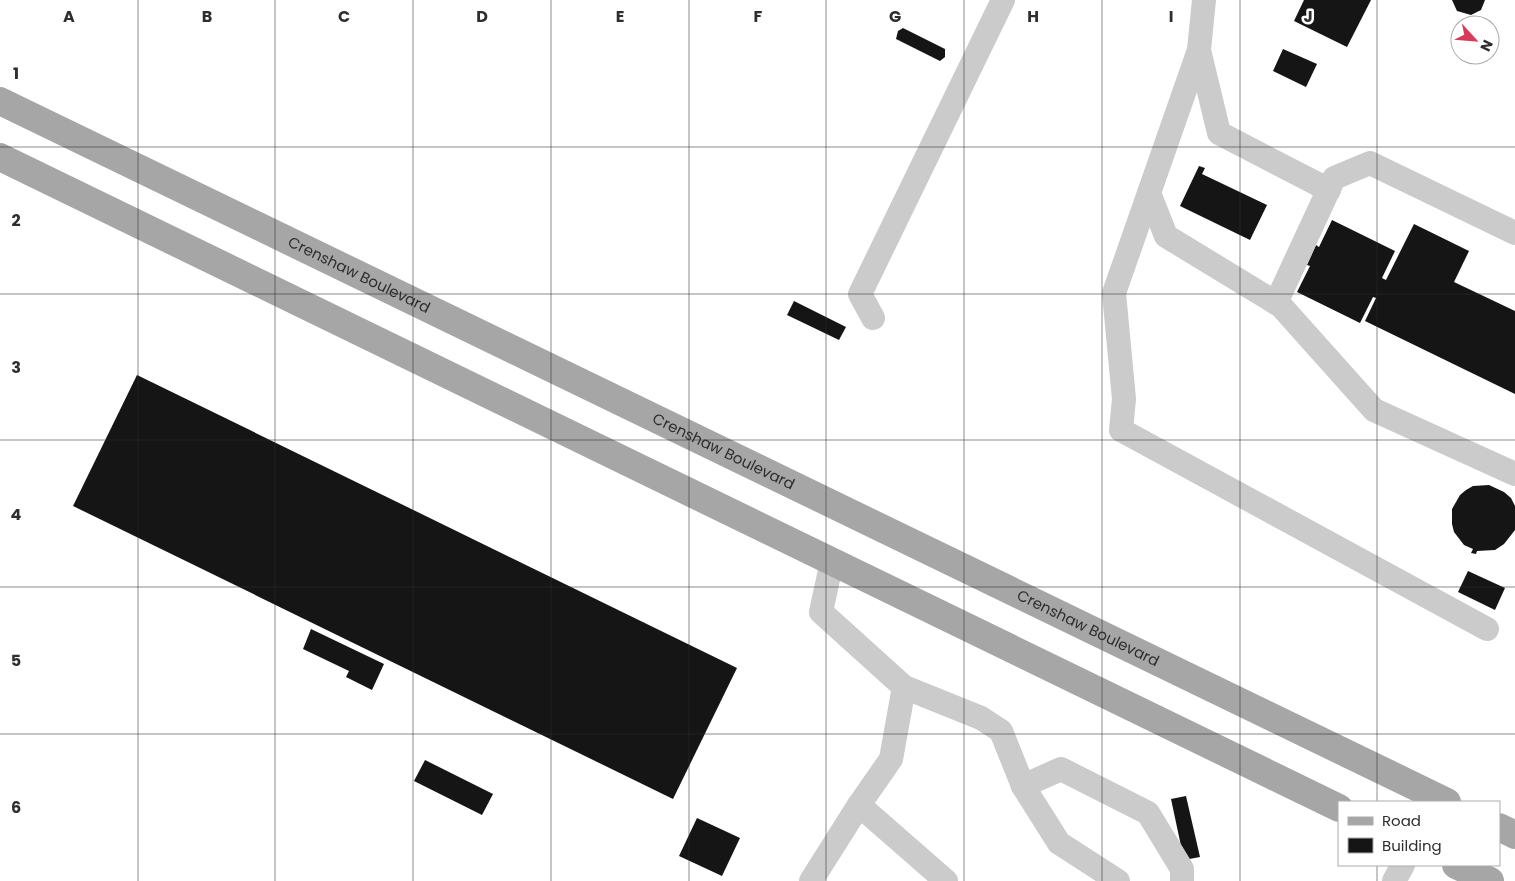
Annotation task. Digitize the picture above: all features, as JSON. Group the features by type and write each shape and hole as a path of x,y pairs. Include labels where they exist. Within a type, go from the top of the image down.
{"main road":[{"name":"Crenshaw Boulevard","path":"0,101 1445,801"},
{"path":"0,157 1338,808"},
{"path":"1500,828 1515,835"},
{"path":"1458,866 1490,881"}],"lane":[{"path":"873,318 860,294 1003,0"},
{"path":"1204,0 1198,50 1114,293 1124,399 1121,430 1487,629"},
{"path":"1198,50 1219,133 1329,190"},
{"path":"1276,303 1334,178 1370,163 1515,232"},
{"path":"1149,193 1166,236 1281,306 1374,410 1515,474"},
{"path":"832,561 821,612 904,688 981,718 1001,731 1023,786 1059,843 1118,881"},
{"path":"811,881 859,805 891,759 904,688"},
{"path":"1023,786 1061,769 1148,813 1182,869 1182,881"},
{"path":"859,805 946,881"},
{"path":"1394,881 1402,866"}],"building":[{"path":"1304,0 1371,0 1347,47 1294,21"},
{"path":"1452,0 1485,0 1481,10 1471,15 1457,11"},
{"path":"903,28 945,49 945,57 940,61 896,39 898,31"},
{"path":"1283,49 1317,64 1306,87 1273,71"},
{"path":"1199,166 1205,168 1202,174 1267,205 1250,240 1180,206"},
{"path":"1332,220 1395,251 1382,278 1386,280 1414,224 1469,251 1454,282 1515,311 1515,394 1365,321 1376,298 1373,297 1360,323 1297,292 1310,266 1307,265 1316,245 1319,247"},
{"path":"794,301 846,327 839,340 787,315"},
{"path":"137,375 737,668 673,799 73,506"},
{"path":"1489,485 1504,492 1511,498 1515,506 1515,530 1504,544 1495,550 1477,551 1476,554 1471,553 1473,549 1464,545 1454,532 1452,509 1460,495 1466,490 1473,486"},
{"path":"1468,571 1505,588 1495,610 1458,592"},
{"path":"311,629 384,664 372,690 346,677 349,671 303,649"},
{"path":"425,760 493,794 482,815 414,781"},
{"path":"1186,796 1200,857 1184,860 1171,799"},
{"path":"697,818 740,838 722,876 679,856"}]}
